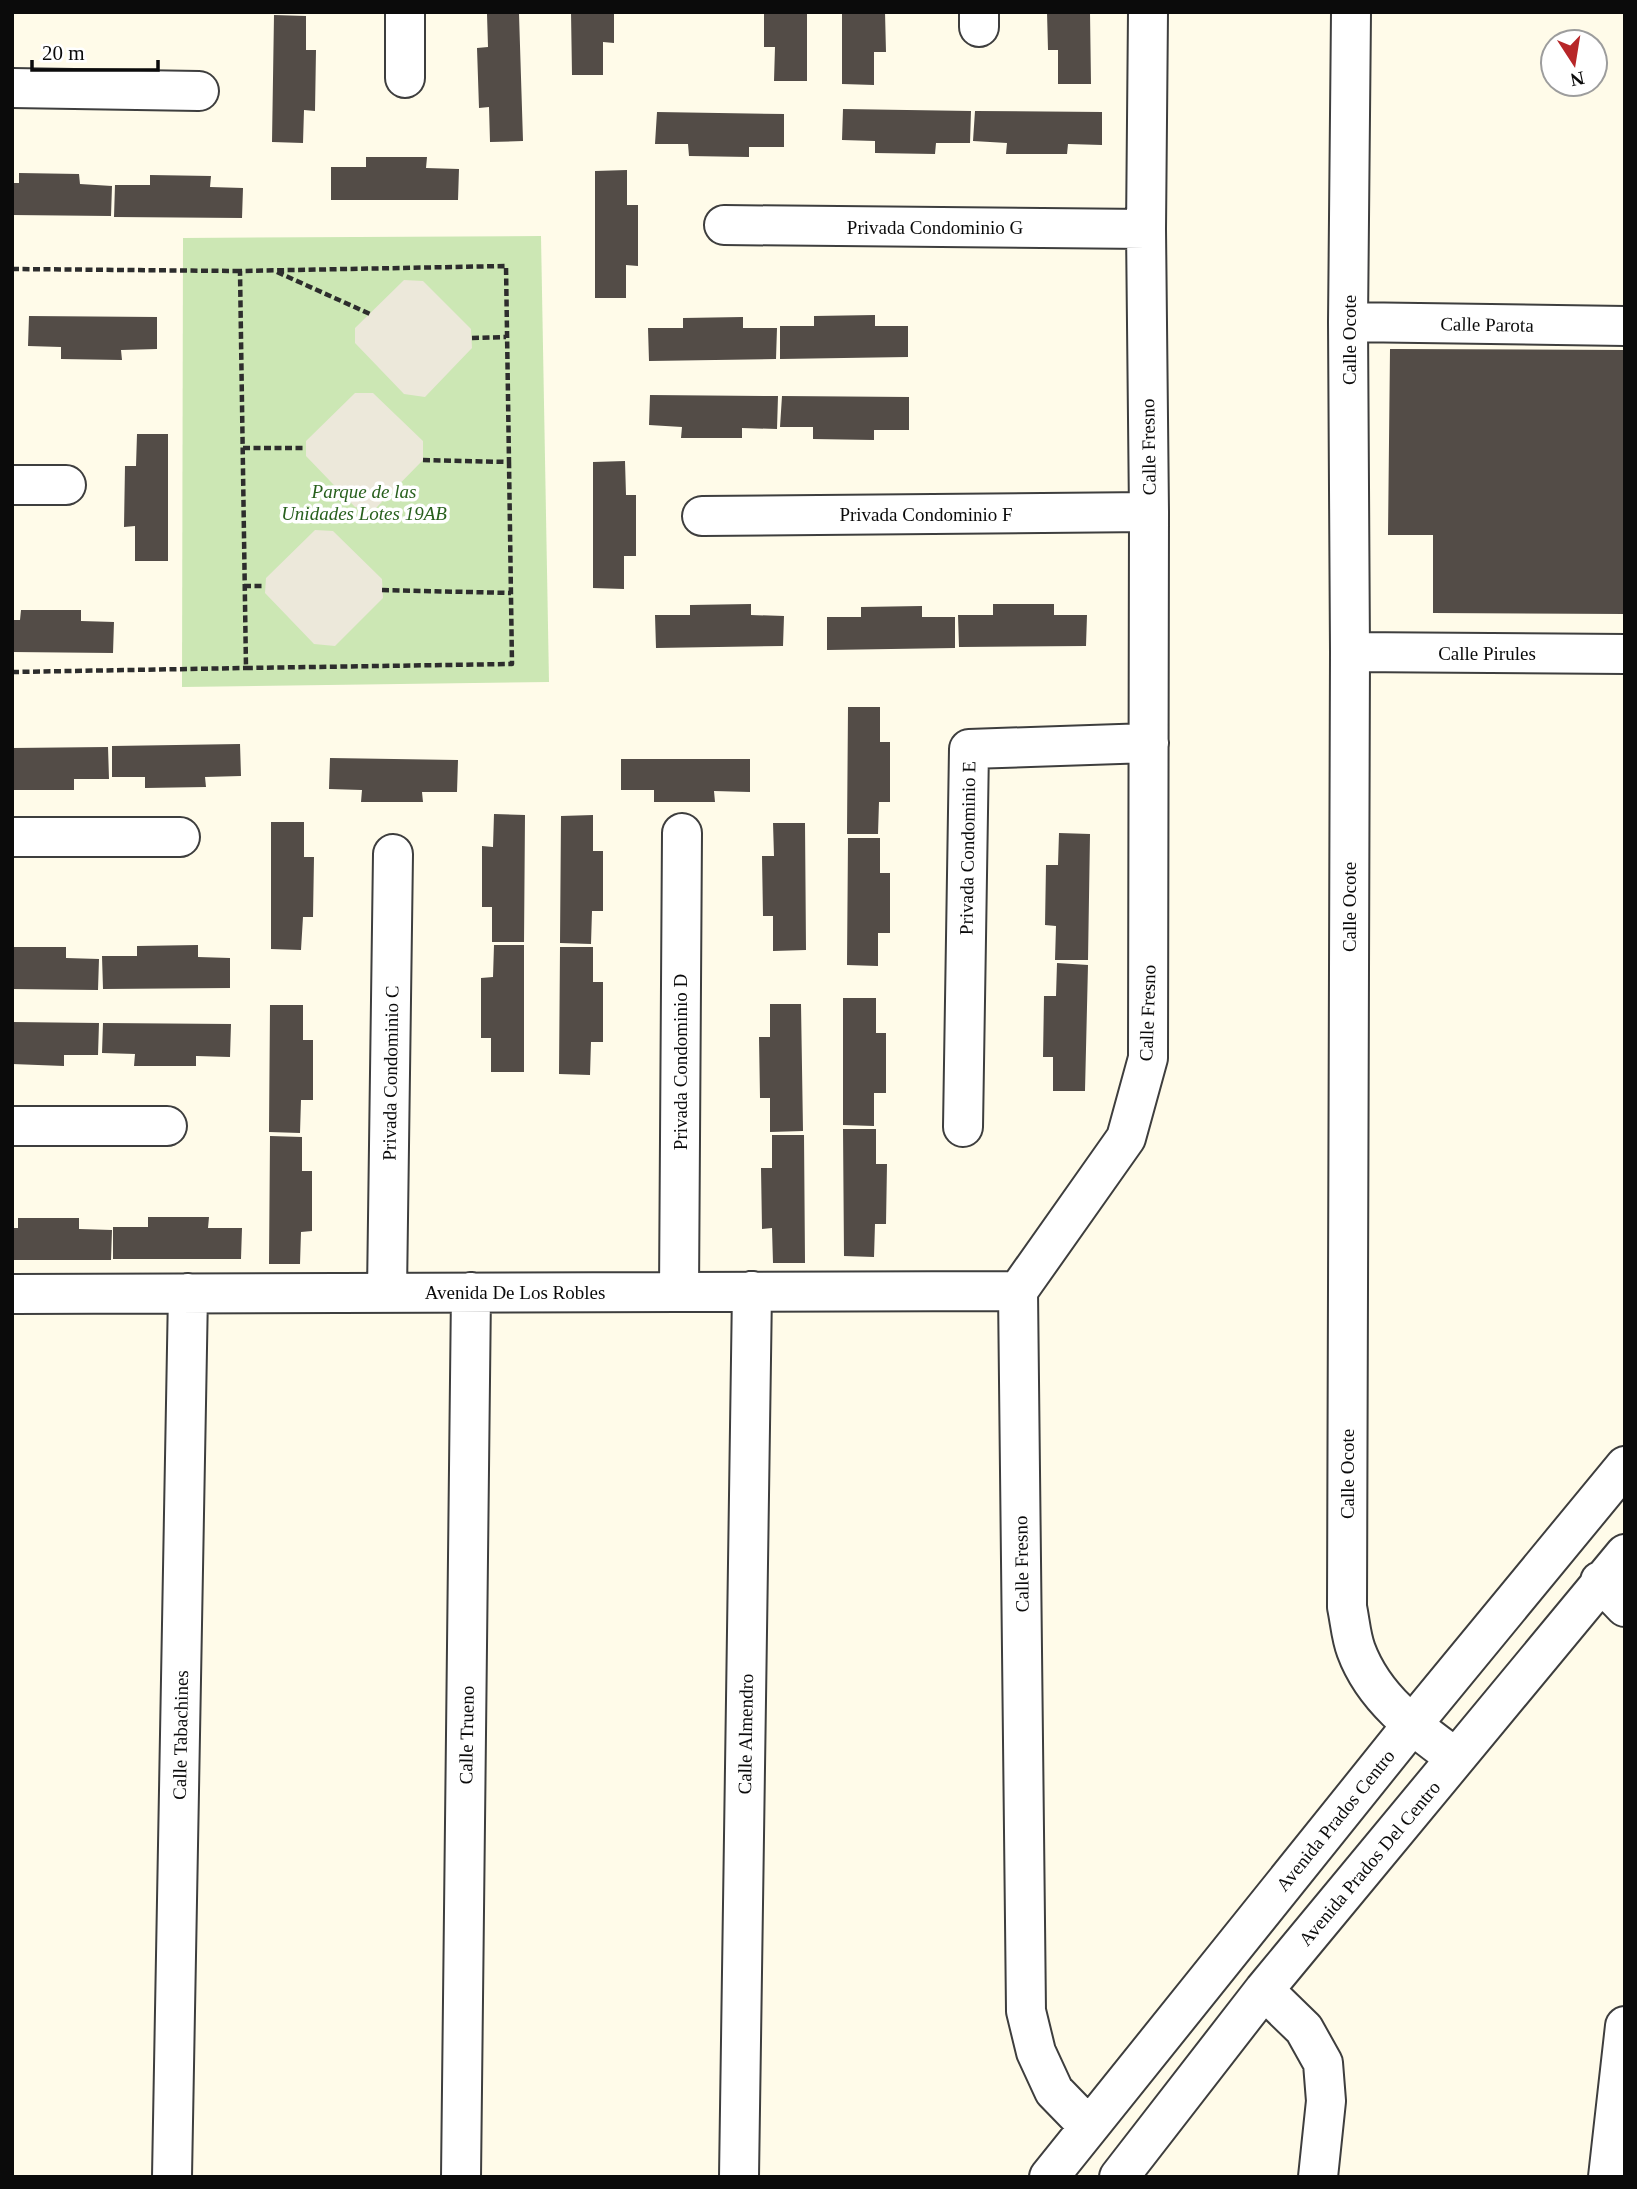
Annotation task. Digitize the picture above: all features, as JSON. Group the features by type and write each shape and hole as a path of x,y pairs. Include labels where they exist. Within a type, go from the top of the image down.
{"street":[{"path":"404,12 405,78"},
{"name":"Calle Fresno","path":"1088,2126 1054,2091 1036,2052 1026,2011 1018,1291 1126,1138 1149,1058 1146,229 1148,12"},
{"name":"Calle Ocote","path":"1351,12 1348,322 1350,652 1347,1607 1356,1650 1376,1689 1411,1726 1456,1758"},
{"path":"12,88 199,91"},
{"name":"Privada Condominio G","path":"724,225 1146,229"},
{"name":"Calle Parota","path":"1348,322 1625,326"},
{"path":"12,485 66,485"},
{"name":"Privada Condominio F","path":"702,516 1149,512"},
{"name":"Calle Pirules","path":"1350,652 1625,654"},
{"name":"Privada Condominio E","path":"964,1127 969,749 1149,743"},
{"name":"Privada Condominio D","path":"679,1292 682,833"},
{"path":"12,836 180,836"},
{"name":"Privada Condominio C","path":"387,1292 393,854"},
{"path":"12,1126 167,1126"},
{"name":"Calle Almendro","path":"739,2177 752,1291"},
{"name":"Avenida De Los Robles","path":"12,1294 1018,1291"},
{"name":"Calle Trueno","path":"461,2177 471,1292"},
{"name":"Calle Tabachines","path":"172,2177 188,1293"},
{"name":"Avenida Prados Centro","path":"1049,2177 1411,1726 1625,1466"},
{"name":"Avenida Prados Del Centro","path":"1119,2177 1264,1990 1456,1758 1617,1581"},
{"path":"1264,1990 1304,2029 1323,2063 1326,2101 1318,2177"},
{"path":"1608,2177 1625,2026"}],"path":[{"path":"12,269 240,271 506,266 512,664 12,673"},
{"path":"273,270 370,314"},
{"path":"240,271 246,668"},
{"path":"472,338 506,337"},
{"path":"243,448 306,448"},
{"path":"423,460 509,462"},
{"path":"244,586 265,586"},
{"path":"382,590 511,593"}],"green space":[{"name":"Parque de las Unidades Lotes 19AB","path":"541,236 549,682 182,687 183,238"}],"shaded area":[{"path":"404,280 423,281 471,329 472,348 425,397 404,394 355,343 355,328"},
{"path":"355,393 373,393 423,441 423,460 375,509 355,507 306,456 306,441"},
{"path":"315,530 333,531 382,579 383,598 335,646 314,644 265,593 266,578"}],"building":[{"path":"571,12 614,12 614,43 603,42 603,75 572,75"},
{"path":"764,12 807,12 807,81 774,81 775,47 764,47"},
{"path":"842,12 885,12 886,52 874,52 874,85 842,84"},
{"path":"1047,12 1090,12 1091,84 1058,84 1058,50 1048,50"},
{"path":"487,14 519,14 523,141 490,142 489,107 479,108 477,48 488,47"},
{"path":"274,15 306,16 306,50 316,50 315,111 304,110 303,143 272,142"},
{"path":"843,109 971,111 970,143 936,143 935,154 875,153 875,141 842,140"},
{"path":"975,111 1102,112 1102,145 1068,144 1067,154 1006,154 1007,143 973,141"},
{"path":"657,112 784,114 784,147 749,147 749,157 689,156 688,144 655,144"},
{"path":"366,157 427,157 426,168 459,169 458,200 331,200 331,167 366,167"},
{"path":"627,170 627,205 638,205 638,266 626,265 626,298 595,298 595,171"},
{"path":"19,173 79,174 80,184 112,186 111,216 12,215 12,183 19,183"},
{"path":"150,175 211,176 210,187 243,188 242,218 114,217 115,185 150,185"},
{"path":"875,315 875,326 908,326 908,357 780,359 780,326 814,326 814,316"},
{"path":"29,316 157,317 157,349 121,350 122,360 61,359 61,347 28,346"},
{"path":"743,317 743,328 777,328 776,359 649,361 648,328 683,328 683,318"},
{"path":"1390,349 1625,350 1625,614 1433,613 1433,535 1388,535"},
{"path":"650,395 778,396 777,429 742,428 742,438 681,438 682,427 649,425"},
{"path":"782,396 909,397 909,430 874,430 874,440 813,439 813,427 780,427"},
{"path":"137,434 168,434 168,561 135,561 135,526 124,527 125,466 136,466"},
{"path":"625,461 626,495 636,495 636,556 624,556 624,589 593,588 593,462"},
{"path":"751,604 751,615 784,616 783,646 656,648 655,615 690,615 690,605"},
{"path":"993,604 1054,604 1054,615 1087,615 1086,646 959,647 958,615 993,615"},
{"path":"922,606 922,617 955,617 955,648 827,650 827,617 861,617 861,607"},
{"path":"21,610 81,610 81,621 114,622 113,653 12,652 12,620 20,620"},
{"path":"848,707 880,707 880,742 890,742 890,802 879,802 878,834 847,834"},
{"path":"240,744 241,776 205,777 206,787 145,788 145,777 112,777 112,746"},
{"path":"108,747 109,779 74,779 74,790 13,790 12,748"},
{"path":"330,758 458,760 457,792 422,792 423,802 361,802 362,790 329,789"},
{"path":"621,759 750,759 750,792 714,791 715,802 654,802 654,790 621,790"},
{"path":"494,814 525,815 524,942 492,942 492,907 482,907 482,846 493,847"},
{"path":"593,815 593,851 603,851 603,911 592,911 591,944 560,943 561,816"},
{"path":"271,822 304,822 304,857 314,857 313,917 303,917 301,950 271,949"},
{"path":"773,823 805,823 806,950 773,951 773,916 763,916 762,856 774,856"},
{"path":"1059,833 1090,834 1088,960 1055,960 1056,926 1045,925 1046,865 1058,865"},
{"path":"848,838 880,838 880,873 890,873 890,933 878,933 878,966 847,965"},
{"path":"198,945 198,957 230,958 230,988 103,989 102,956 137,956 137,946"},
{"path":"494,945 524,945 524,1072 491,1072 491,1038 481,1038 481,978 493,977"},
{"path":"12,947 66,947 66,958 99,959 98,990 12,989"},
{"path":"560,947 593,947 593,982 603,982 603,1042 591,1042 590,1075 559,1074"},
{"path":"1057,963 1088,965 1085,1091 1053,1091 1053,1057 1043,1057 1044,996 1056,996"},
{"path":"843,998 876,998 876,1033 886,1033 886,1093 874,1093 874,1126 843,1125"},
{"path":"770,1004 801,1004 803,1131 770,1132 770,1098 760,1098 759,1037 770,1037"},
{"path":"270,1005 303,1005 303,1040 313,1040 313,1100 301,1100 300,1133 269,1132"},
{"path":"12,1022 99,1023 98,1055 64,1055 64,1066 12,1064"},
{"path":"103,1023 231,1024 230,1057 196,1056 196,1066 134,1066 135,1054 102,1053"},
{"path":"843,1129 876,1129 876,1164 887,1164 886,1224 875,1224 874,1257 844,1256"},
{"path":"772,1135 804,1135 805,1263 773,1263 772,1228 762,1229 761,1168 772,1168"},
{"path":"270,1136 302,1137 302,1171 312,1171 312,1231 301,1232 300,1264 269,1264"},
{"path":"148,1217 209,1217 208,1228 242,1228 241,1259 113,1259 113,1227 148,1227"},
{"path":"18,1218 79,1218 79,1229 112,1230 111,1260 12,1260 12,1228 18,1228"}]}
